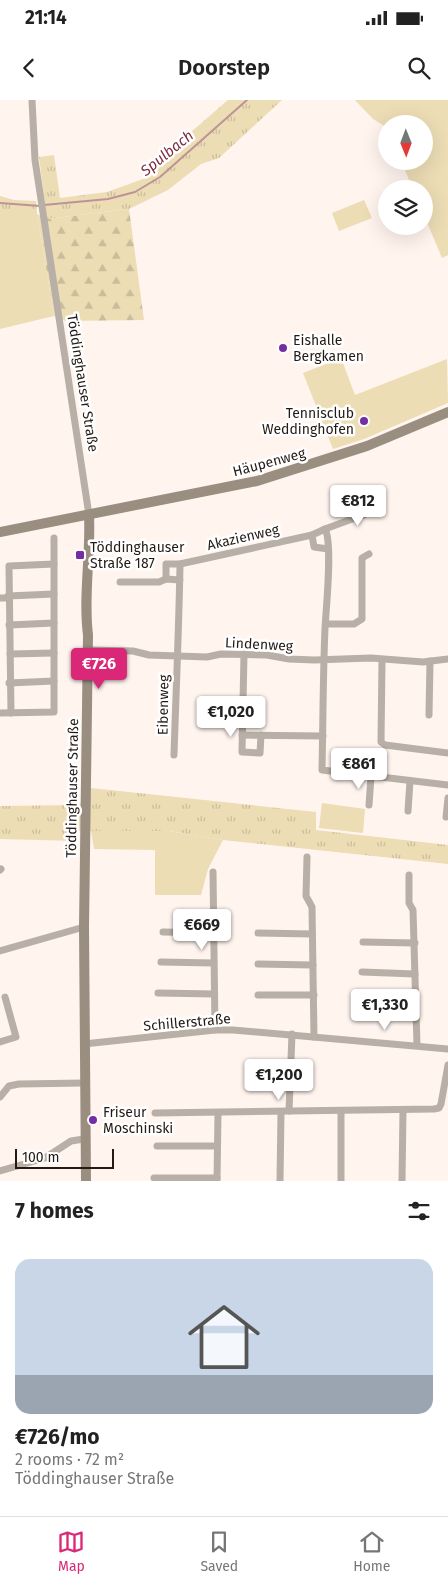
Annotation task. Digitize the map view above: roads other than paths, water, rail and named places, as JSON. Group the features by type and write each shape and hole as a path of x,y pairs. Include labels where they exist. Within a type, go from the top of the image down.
{"street":[{"name":"Töddinghauser Straße","path":"32,100 35,160 89,515 90,555 86,611 84,927 86,1002 84,1139 86,1181"},
{"name":"Häupenweg","path":"0,532 220,489 288,473 367,446 448,412"},
{"name":"Akazienweg","path":"166,579 166,564 180,564 312,535 332,524 382,508"},
{"path":"325,529 328,537 328,549 322,770 448,785"},
{"path":"312,535 314,548 328,549"},
{"path":"0,713 54,712 54,538"},
{"path":"326,624 354,624 362,619 362,558 369,554"},
{"path":"11,713 9,683 9,566 54,564"},
{"path":"177,656 180,564"},
{"path":"120,582 180,580"},
{"path":"0,598 54,594"},
{"path":"9,625 54,623"},
{"name":"Lindenweg","path":"87,650 133,651 149,655 207,657 221,654 244,654 268,655 288,659 430,661 448,659"},
{"path":"10,654 54,653"},
{"path":"244,654 242,752 260,753 261,735"},
{"name":"Eibenweg","path":"174,755 177,656"},
{"path":"382,660 381,742 385,745 448,753"},
{"path":"429,714 430,661"},
{"path":"9,683 54,681"},
{"path":"242,735 323,736"},
{"path":"369,805 371,777"},
{"path":"408,811 410,781"},
{"path":"446,816 448,798"},
{"path":"307,857 306,896 312,908 314,1036"},
{"path":"213,872 212,933 215,1030"},
{"path":"408,875 409,904 413,910 415,943 417,1045"},
{"path":"0,951 84,927"},
{"path":"163,932 212,933"},
{"path":"258,934 312,934"},
{"path":"363,942 415,943"},
{"path":"161,962 213,963"},
{"path":"258,964 313,965"},
{"path":"362,972 415,974"},
{"path":"158,993 214,994"},
{"path":"258,995 314,995"},
{"path":"0,1042 16,1037 5,997"},
{"path":"360,1003 416,1004"},
{"name":"Schillerstraße","path":"84,1044 215,1030 292,1034 448,1049"},
{"path":"289,1111 292,1034"},
{"path":"155,1113 439,1108 448,1065"},
{"path":"0,1097 9,1086 19,1084 84,1083"},
{"path":"402,1181 403,1110"},
{"path":"341,1111 341,1181"},
{"path":"280,1181 281,1112"},
{"path":"154,1178 217,1179 218,1113"},
{"path":"0,1171 45,1158 71,1141 84,1139"},
{"path":"157,1146 217,1146"}],"waterway":[{"name":"Spulbach","path":"44,205 108,199 135,192 160,177 247,100"},
{"name":"Spulbach","path":"0,203 40,206"}],"place":[{"name":"Eishalle Bergkamen","path":"283,348"},
{"name":"Tennisclub Weddinghofen","path":"364,421"},
{"name":"Töddinghauser Straße 187","path":"80,555"},
{"name":"Friseur Moschinski","path":"93,1120"}]}
